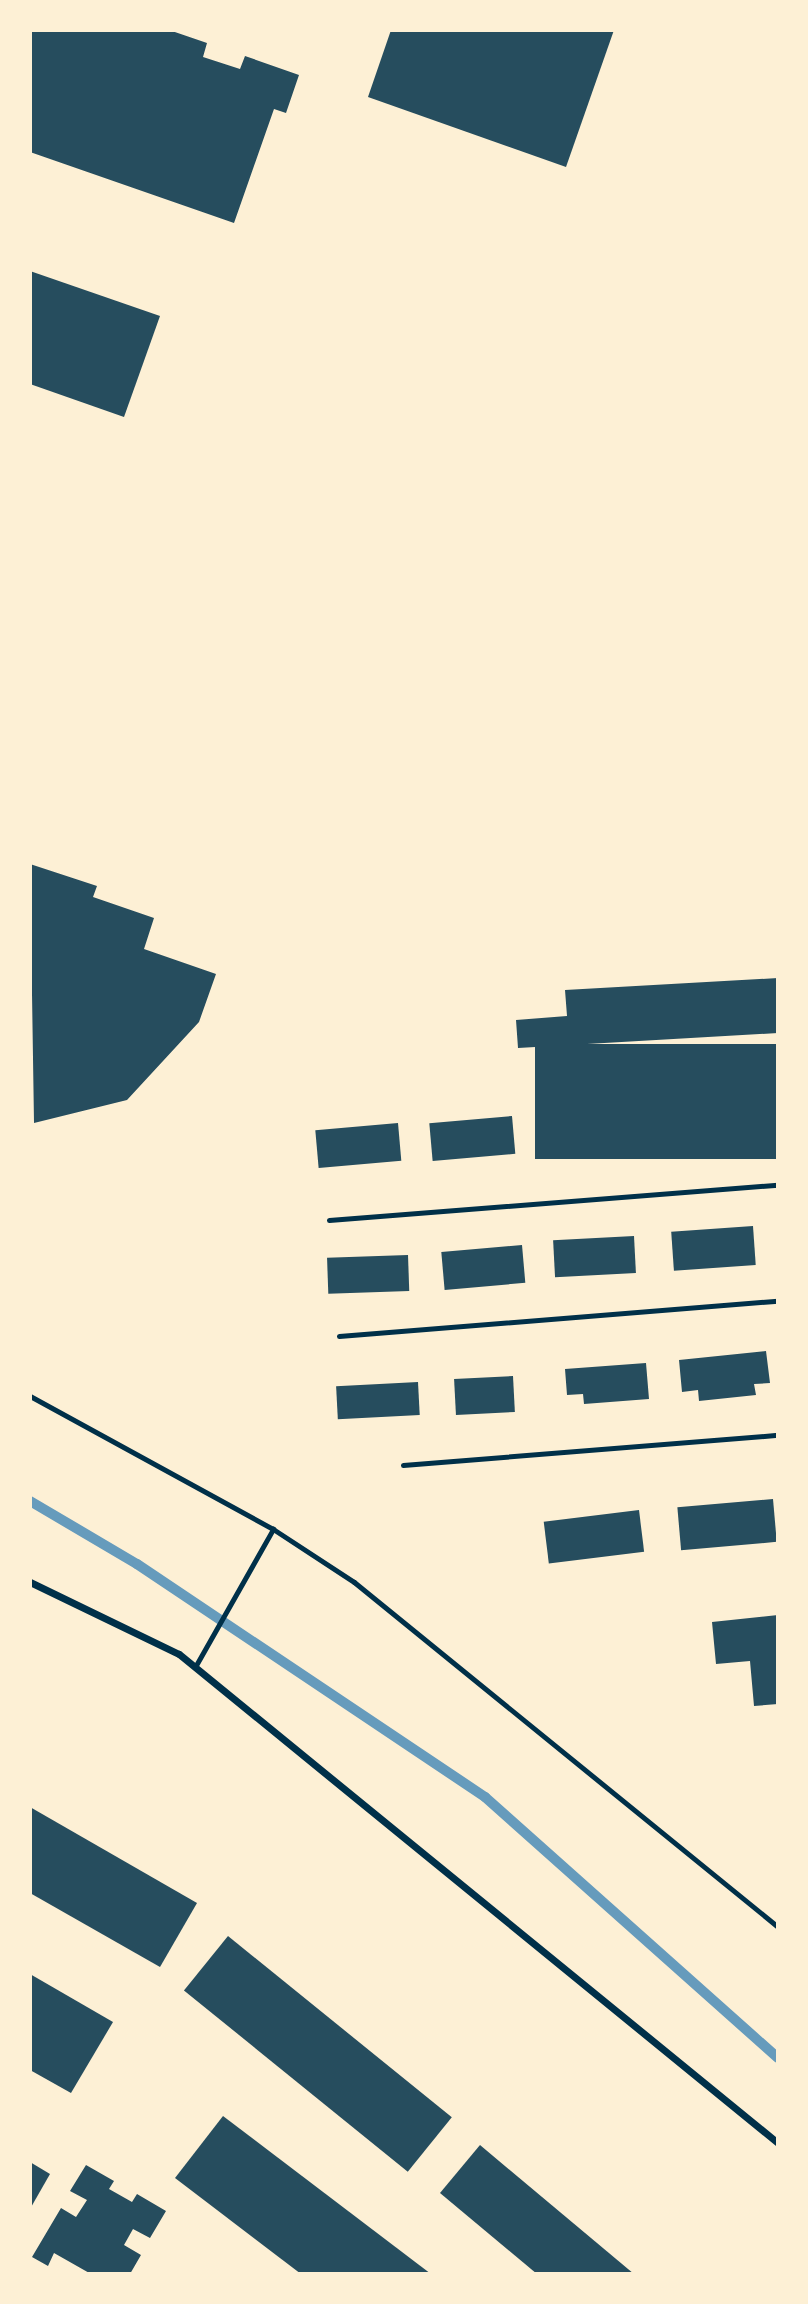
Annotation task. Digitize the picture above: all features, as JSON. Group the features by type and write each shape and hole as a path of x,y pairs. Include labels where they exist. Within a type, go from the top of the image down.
{"street":[{"path":"30,1582 195,1667 778,2143"}],"lane":[{"path":"329,1220 778,1185"},
{"path":"339,1336 778,1301"},
{"path":"30,1396 273,1529 354,1581 778,1927"},
{"path":"403,1465 778,1435"},
{"path":"195,1667 273,1529"}],"building":[{"path":"30,30 169,30 207,43 203,57 240,69 245,56 299,75 286,113 274,109 234,223 30,152"},
{"path":"391,30 614,30 566,167 368,97"},
{"path":"30,271 160,316 124,417 30,384"},
{"path":"30,864 97,886 93,897 154,918 144,949 216,974 199,1022 127,1100 34,1123"},
{"path":"778,978 778,1033 518,1048 516,1020 567,1016 565,990"},
{"path":"535,1044 778,1044 778,1159 535,1159"},
{"path":"512,1116 515,1154 433,1161 429,1123"},
{"path":"398,1123 401,1161 319,1168 315,1130"},
{"path":"753,1226 756,1265 674,1271 671,1232"},
{"path":"634,1236 636,1273 555,1277 553,1240"},
{"path":"522,1245 525,1283 445,1290 441,1252"},
{"path":"408,1255 409,1291 328,1294 327,1258"},
{"path":"766,1351 770,1383 754,1384 756,1395 699,1401 698,1390 682,1392 679,1360"},
{"path":"646,1363 649,1399 584,1404 583,1394 567,1395 565,1369"},
{"path":"513,1376 515,1412 456,1415 454,1379"},
{"path":"418,1382 420,1415 338,1419 336,1386"},
{"path":"773,1499 777,1542 681,1550 677,1507"},
{"path":"639,1510 644,1552 549,1563 544,1522"},
{"path":"778,1615 778,1704 754,1706 750,1661 716,1664 712,1622"},
{"path":"30,1807 197,1903 160,1967 30,1893"},
{"path":"228,1936 452,2117 408,2172 184,1990"},
{"path":"30,1974 113,2022 71,2093 30,2070"},
{"path":"223,2116 431,2274 301,2274 175,2178"},
{"path":"480,2145 634,2274 537,2274 440,2193"},
{"path":"30,2162 50,2174 30,2209"},
{"path":"86,2165 114,2181 109,2189 132,2202 137,2194 166,2211 150,2238 133,2229 124,2245 141,2255 130,2274 91,2274 54,2253 48,2266 32,2257 61,2208 76,2217 87,2200 70,2191"}],"waterway":[{"path":"30,1501 137,1564 485,1797 778,2058"}]}
